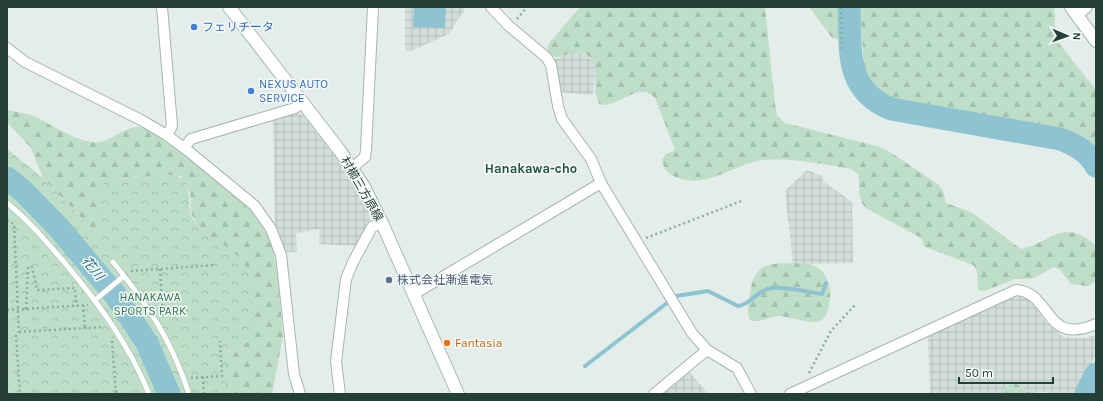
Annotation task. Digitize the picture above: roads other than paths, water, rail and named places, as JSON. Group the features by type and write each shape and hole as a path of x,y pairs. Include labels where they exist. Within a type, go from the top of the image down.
{"main road":[{"name":"村櫛三方原線","path":"229,7 352,168 382,222 458,394"},
{"path":"1074,12 1096,41"}],"street":[{"path":"162,7 172,126 166,135"},
{"path":"352,168 365,157 366,150 373,7"},
{"path":"491,7 511,27 547,58 551,65 558,106 562,119 591,159 601,183 692,333 707,350 737,368 751,394"},
{"path":"1074,12 1087,7"},
{"path":"7,48 25,62 141,120 166,135 244,196 264,217 271,229 281,255 294,374 300,394"},
{"path":"184,148 191,140 295,108 302,102"},
{"path":"414,294 601,183"},
{"path":"340,394 336,362 346,279 353,262 372,227 382,222"},
{"path":"790,394 812,382 1016,290 1031,293 1050,318 1063,327 1079,329 1096,324"},
{"path":"654,394 707,350"}],"lane":[{"path":"7,202 97,298 130,352 149,394"},
{"path":"113,262 122,278 157,321 171,348 189,394"},
{"path":"97,298 122,278"}],"water":[{"path":"414,7 446,8 445,28 413,27"},
{"path":"10,178 23,183 23,187 18,193 14,194 7,181"}],"waterway":[{"path":"849,7 853,67 858,80 865,91 876,101 891,109 1060,139 1085,152 1096,166"},
{"name":"花川","path":"7,178 23,191 59,228 116,296 147,343 169,394"},
{"path":"676,296 708,291 738,306 745,304 761,292 771,288 785,288 822,294 826,283"},
{"path":"585,366 667,303"},
{"path":"1086,394 1096,374"}],"place":[{"name":"フェリチータ","path":"194,27"},
{"name":"NEXUS AUTO SERVICE","path":"251,91"},
{"name":"株式会社漸進電気","path":"389,280"},
{"name":"Fantasia","path":"447,343"}],"district":[{"name":"Hanakawa-cho","path":"531,168"}],"park label":[{"name":"HANAKAWA SPORTS PARK","path":"150,304"}]}
